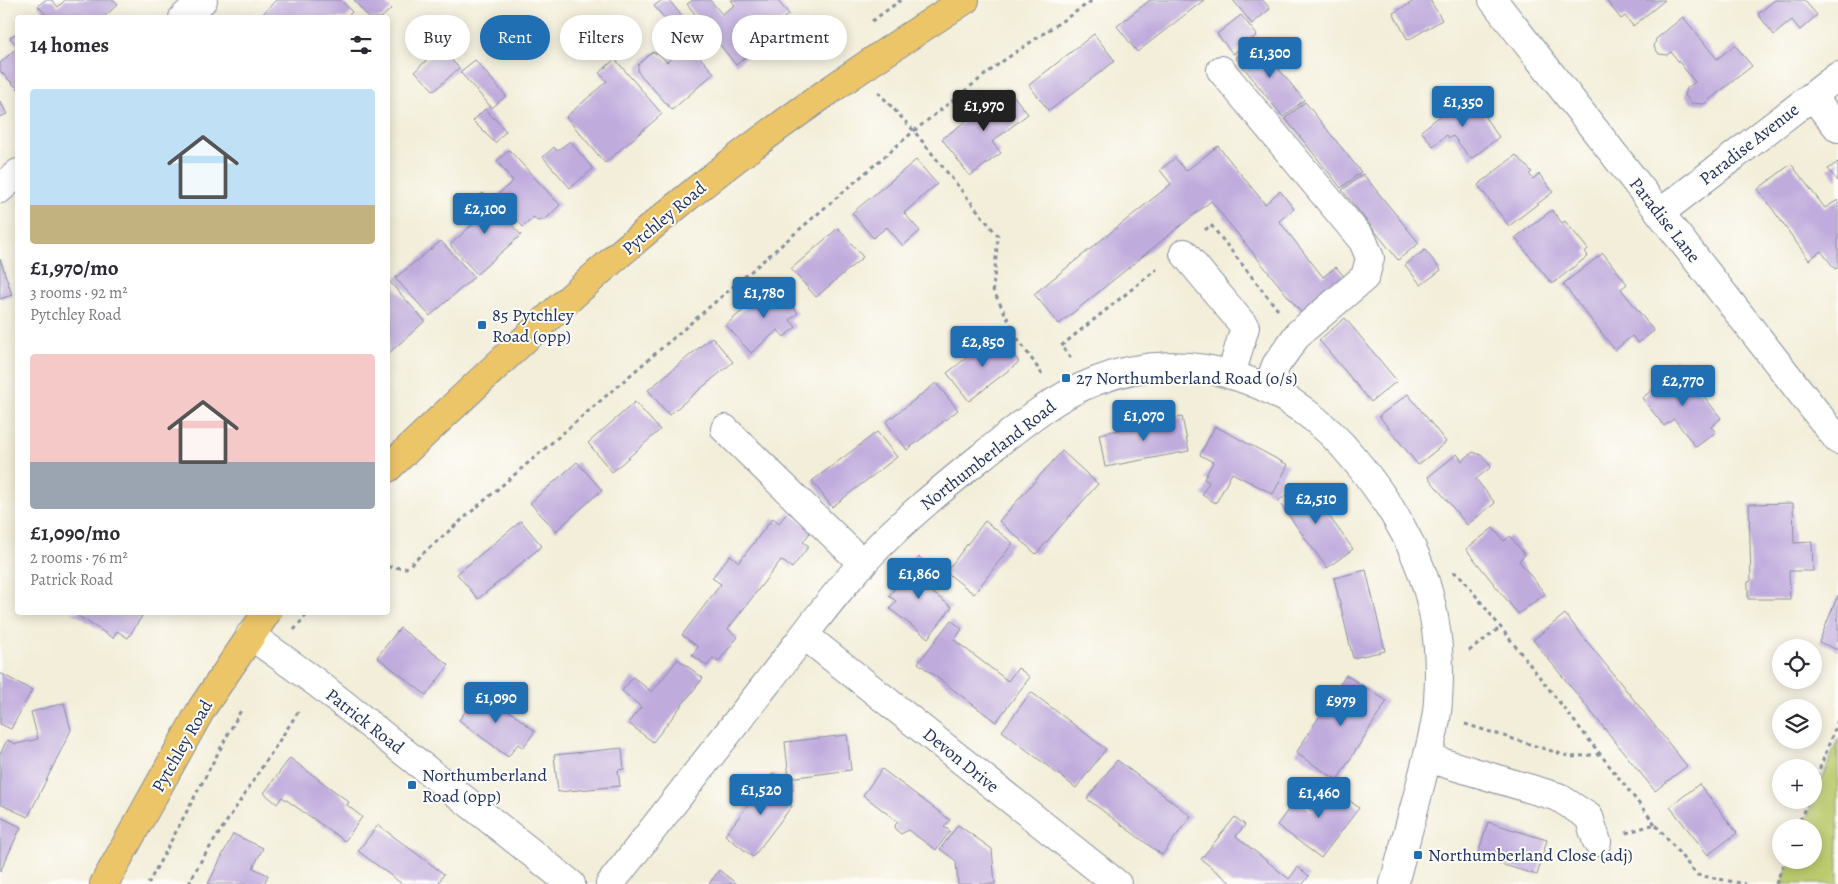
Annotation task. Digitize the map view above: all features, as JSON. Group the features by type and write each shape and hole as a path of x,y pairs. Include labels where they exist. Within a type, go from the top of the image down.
{"main road":[{"name":"Pytchley Road","path":"390,466 563,305 678,204 795,113 965,0"},
{"name":"Pytchley Road","path":"104,884 202,708 265,615"}],"street":[{"path":"186,15 203,0"},
{"name":"Paradise Lane","path":"1493,0 1838,440"},
{"path":"1221,70 1363,241 1370,258 1365,277 1298,334 1276,365 1268,387"},
{"name":"Paradise Avenue","path":"1660,213 1838,76"},
{"path":"1812,96 1838,128"},
{"path":"0,189 15,176"},
{"path":"1184,254 1245,327 1231,375"},
{"name":"Northumberland Road","path":"610,884 804,636 863,564 927,501 1024,423 1060,399 1097,380 1136,369 1176,366 1219,371 1268,387 1304,409 1345,446 1375,483 1403,527 1426,580 1439,641 1438,703 1427,758 1394,884"},
{"path":"725,429 863,564"},
{"name":"Patrick Road","path":"250,635 317,683 571,884"},
{"name":"Devon Drive","path":"804,636 1099,879"},
{"path":"1427,758 1558,797 1588,817 1597,842"}],"path":[{"path":"390,567 406,568 914,131 1000,63 1093,0"},
{"path":"883,98 914,131 998,236 993,290 1018,339 1060,399"},
{"path":"1452,572 1458,572 1697,875 1746,884"},
{"path":"277,655 307,615"},
{"path":"1463,656 1501,628"},
{"path":"189,884 199,864 317,683"},
{"path":"148,884 244,704"},
{"path":"1822,763 1838,720"},
{"path":"1459,722 1571,757 1600,754"},
{"path":"1597,842 1655,824"},
{"path":"1776,884 1782,869"}],"green space":[{"path":"1838,739 1838,884 1781,884 1787,869 1822,869 1822,819 1806,819 1810,809 1822,809 1822,779"}],"building":[{"path":"45,0 52,0 58,7 65,0 114,0 118,4 106,15 46,15 38,6"},
{"path":"276,0 341,0 352,12 349,15 262,15"},
{"path":"354,0 382,0 391,9 384,15 366,15"},
{"path":"662,0 669,0 681,15 662,15 654,6"},
{"path":"693,0 710,0 722,14 735,5 731,0 777,0 789,14 732,15 732,60 742,60 736,65 722,48 722,15 696,15 687,4"},
{"path":"1150,0 1204,0 1137,52 1117,26"},
{"path":"1233,0 1263,0 1270,9 1252,24"},
{"path":"1416,0 1430,0 1442,20 1408,40 1393,13"},
{"path":"1606,0 1665,0 1633,26 1625,16 1621,19"},
{"path":"1775,0 1804,0 1817,15 1800,30 1792,20 1774,35 1758,14"},
{"path":"1241,15 1257,35 1233,54 1217,34"},
{"path":"1683,17 1717,59 1735,45 1752,66 1704,104 1691,103 1685,95 1687,88 1695,82 1671,52 1667,55 1659,54 1654,47 1656,39"},
{"path":"15,34 15,43 10,38"},
{"path":"1094,34 1115,61 1049,111 1029,85"},
{"path":"1256,41 1304,100 1283,117 1236,58"},
{"path":"15,50 15,86 0,71 0,63"},
{"path":"652,52 652,60 665,60 667,62 669,60 702,60 714,73 672,110 638,72 638,65"},
{"path":"427,60 451,60 459,68 434,91 415,71"},
{"path":"475,60 506,96 492,108 460,72"},
{"path":"616,60 662,114 605,163 566,117 607,81 599,73"},
{"path":"1008,89 1028,114 992,142 1001,153 970,176 942,139"},
{"path":"1468,94 1499,137 1471,159 1453,136 1449,138 1447,135 1433,146 1421,131"},
{"path":"0,101 7,114 0,117"},
{"path":"1305,102 1361,172 1341,188 1285,118"},
{"path":"485,109 506,131 495,143 473,121"},
{"path":"570,141 593,169 570,188 543,157 554,147 557,151"},
{"path":"1218,146 1265,204 1280,191 1294,209 1279,221 1323,277 1336,267 1347,280 1303,315 1211,201 1059,324 1034,294 1171,184 1160,170 1175,158 1186,171"},
{"path":"509,150 560,205 546,219 537,221 534,217 523,227 495,197 513,181 497,161"},
{"path":"1516,155 1532,172 1529,174 1533,179 1539,174 1553,192 1509,226 1478,185"},
{"path":"916,160 937,184 904,213 920,231 903,246 887,227 873,238 852,213"},
{"path":"1838,162 1838,181 1828,169"},
{"path":"1791,164 1825,208 1838,200 1838,267 1835,269 1821,251 1809,260 1758,189"},
{"path":"1363,174 1419,243 1398,260 1342,190"},
{"path":"483,193 521,235 477,274 450,245 472,225 468,220 476,213 469,205"},
{"path":"1552,210 1562,223 1565,221 1588,249 1585,252 1588,256 1552,284 1515,238"},
{"path":"838,228 863,257 816,297 791,269"},
{"path":"441,241 474,277 430,316 395,278"},
{"path":"1425,250 1441,270 1421,285 1405,265"},
{"path":"1603,253 1627,284 1621,289 1654,331 1638,343 1632,336 1615,350 1563,284"},
{"path":"0,259 12,295 0,299"},
{"path":"390,282 425,321 390,352"},
{"path":"773,284 798,313 790,320 796,327 784,337 778,330 751,353 726,325"},
{"path":"1345,318 1397,381 1371,402 1319,340"},
{"path":"997,334 1019,362 969,401 947,373"},
{"path":"712,337 733,362 669,415 648,390"},
{"path":"1681,367 1721,418 1711,427 1716,432 1696,447 1674,419 1664,426 1642,398"},
{"path":"936,383 958,410 907,450 886,422"},
{"path":"1408,394 1446,442 1418,465 1379,416"},
{"path":"635,402 660,430 612,472 588,443"},
{"path":"1182,417 1189,451 1105,467 1099,434"},
{"path":"1215,426 1288,465 1273,494 1232,473 1216,503 1202,495 1209,482 1204,479 1213,462 1200,455"},
{"path":"877,432 897,457 832,507 812,481"},
{"path":"1062,451 1098,484 1036,554 999,521"},
{"path":"1473,452 1483,456 1491,467 1476,479 1495,503 1467,525 1428,477 1457,454 1462,461"},
{"path":"577,462 602,490 556,531 530,503"},
{"path":"1304,482 1353,549 1327,568 1278,501"},
{"path":"1793,503 1794,543 1812,542 1813,571 1789,571 1790,599 1748,599 1748,582 1751,581 1749,504"},
{"path":"788,512 812,530 803,542 809,546 792,568 781,560 728,629 738,637 718,662 713,658 707,666 692,655 698,647 682,635 721,584 712,578 730,555 739,562 773,518 779,523"},
{"path":"521,521 542,546 478,599 457,574"},
{"path":"985,521 1013,543 974,594 946,572"},
{"path":"1493,528 1504,541 1510,536 1525,555 1519,561 1545,594 1518,614 1466,549"},
{"path":"919,557 937,571 925,587 952,607 928,638 890,609 896,601 889,596"},
{"path":"1366,570 1385,651 1353,658 1334,578"},
{"path":"1838,595 1838,650 1822,643 1822,639 1820,639"},
{"path":"1565,614 1687,766 1655,791 1533,640"},
{"path":"77,615 142,616 128,638 117,631 113,638"},
{"path":"951,620 962,629 954,640 1008,681 1018,668 1030,677 996,722 918,663"},
{"path":"400,628 449,665 426,695 377,657"},
{"path":"678,659 703,678 653,742 628,723 641,707 622,691 633,677 652,692"},
{"path":"0,673 32,690 11,729 0,724"},
{"path":"1346,675 1387,701 1337,780 1296,753"},
{"path":"482,690 535,731 523,748 518,744 508,757 459,720"},
{"path":"1031,692 1106,749 1076,788 1002,731"},
{"path":"64,703 71,730 28,817 0,804 0,754 7,740 16,744 38,739 31,712"},
{"path":"847,735 851,770 789,778 785,742"},
{"path":"622,748 624,769 618,770 620,786 558,792 554,755"},
{"path":"290,758 349,802 347,805 362,817 345,841 282,797 277,804 264,793"},
{"path":"1117,760 1191,816 1162,855 1087,799"},
{"path":"882,769 950,820 944,827 950,831 936,850 908,830 901,834 896,830 895,825 898,822 863,795"},
{"path":"773,773 794,789 784,801 792,806 753,857 725,835"},
{"path":"1320,777 1359,808 1321,858 1277,825 1296,799 1312,811 1322,798 1311,789"},
{"path":"1699,784 1737,833 1708,855 1670,807"},
{"path":"0,817 21,827 0,872"},
{"path":"1235,817 1245,825 1236,836 1289,879 1298,867 1309,876 1303,884 1232,884 1201,859"},
{"path":"1488,822 1547,840 1537,875 1477,857"},
{"path":"378,825 444,874 439,882 442,884 402,884 358,851"},
{"path":"958,825 992,849 995,884 958,884 956,861 940,849"},
{"path":"233,834 263,848 253,868 268,875 264,884 208,884"},
{"path":"719,870 737,884 709,884"}],"place":[{"name":"85 Pytchley Road (opp)","path":"482,325"},
{"name":"27 Northumberland Road (o/s)","path":"1066,378"},
{"name":"Northumberland Road (opp)","path":"412,785"},
{"name":"Northumberland Close (adj)","path":"1418,855"}]}
